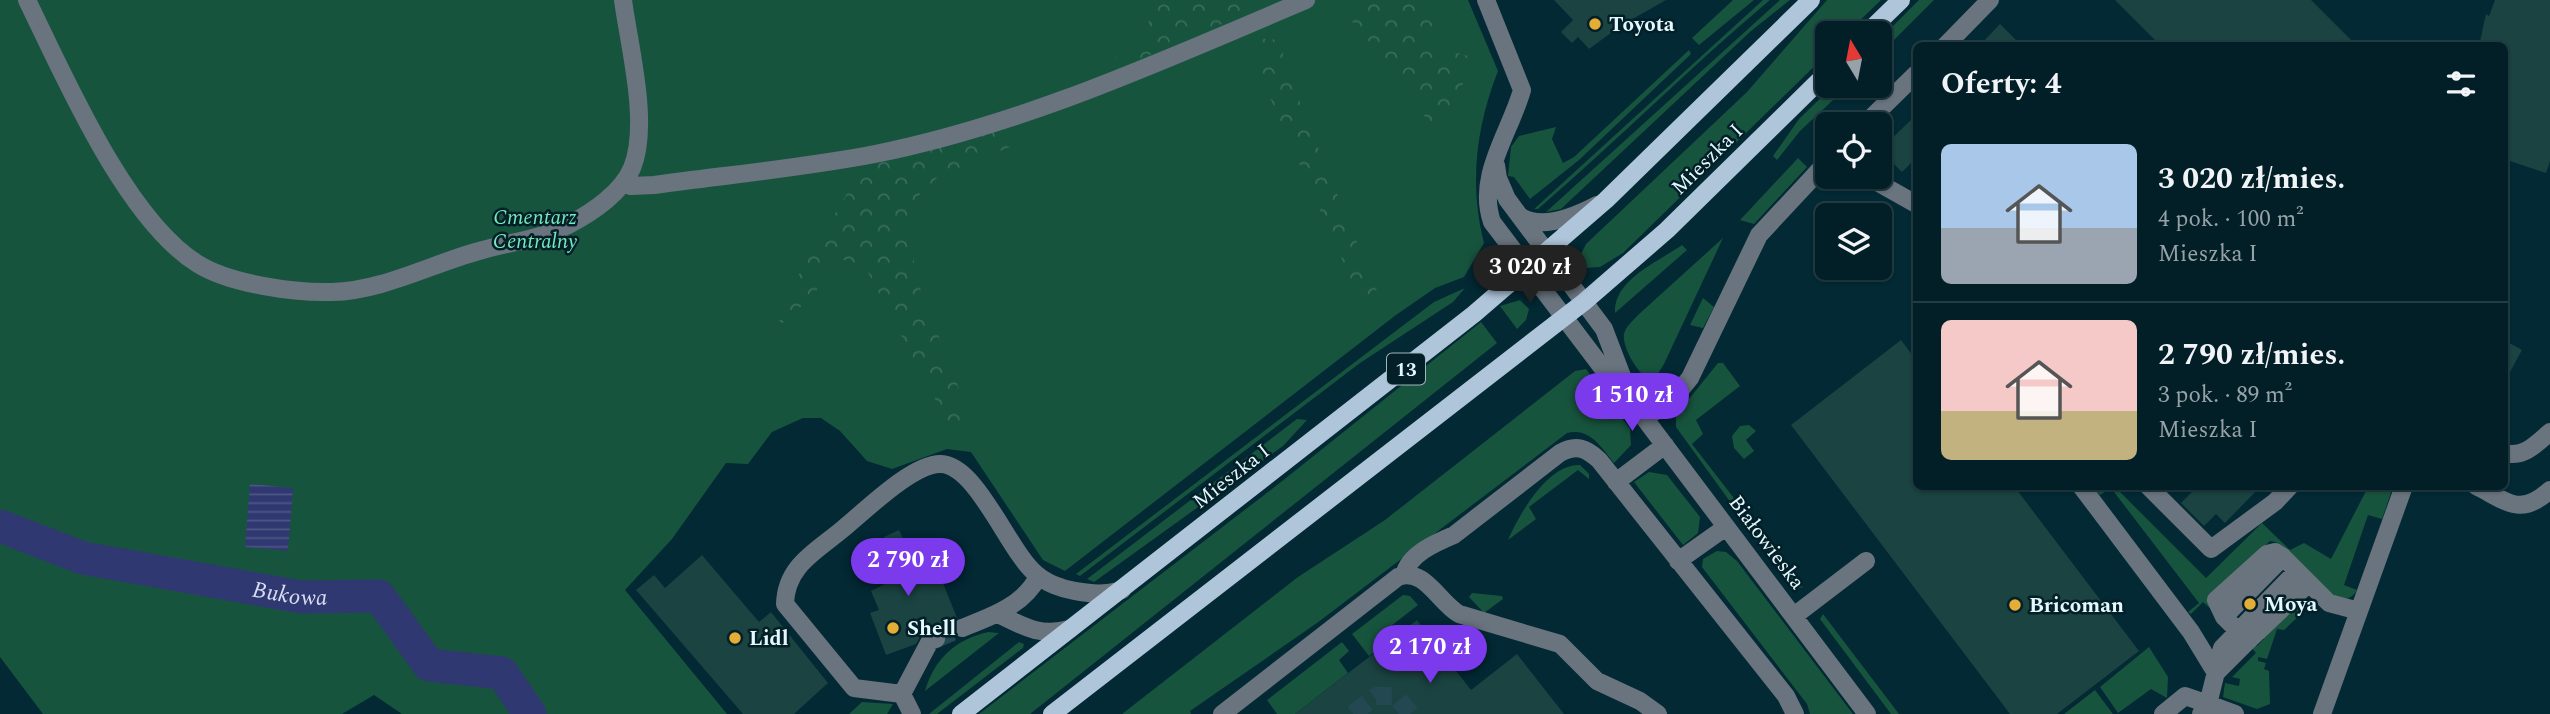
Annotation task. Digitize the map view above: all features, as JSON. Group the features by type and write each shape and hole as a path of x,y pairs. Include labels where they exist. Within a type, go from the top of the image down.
{"main road":[{"name":"Mieszka I","path":"961,714 1414,363 1527,269 1606,200 1811,0"},
{"path":"1879,21 1901,0"},
{"name":"Mieszka I","path":"1052,714 1584,302 1676,222 1815,85"}],"street":[{"path":"27,0 91,125 137,200 180,251 217,273 304,290 357,289 560,229 592,211 623,183 632,167 638,131 623,0"},
{"path":"623,183 631,186 654,186 874,154 1009,117 1128,76 1306,0"},
{"path":"1486,0 1522,89 1497,154 1487,194 1489,212 1492,222 1564,318"},
{"path":"1948,42 1990,0"},
{"path":"1877,112 1913,77"},
{"path":"1497,154 1500,184 1584,302"},
{"path":"1645,419 1676,395 1690,377 1759,235 1784,204 1815,174"},
{"path":"1889,189 1913,202"},
{"name":"Mieszka I","path":"1521,217 1532,222 1555,220 1606,200"},
{"name":"Białowieska","path":"1584,302 1609,339 1630,398"},
{"name":"Białowieska","path":"1564,318 1630,398 1867,714"},
{"path":"2508,454 2513,456 2526,452 2550,432"},
{"path":"1616,482 1665,445"},
{"path":"1222,714 1404,575 1407,564 1435,543 1454,535 1570,447 1590,452 1616,482 1786,696 1795,714"},
{"path":"902,694 854,688 785,604 785,585 792,572 892,488 928,466 940,464 960,472 973,486 1026,566 1038,577 1067,590 1095,595 1122,590"},
{"path":"2084,490 2191,632 2216,673"},
{"path":"2152,490 2211,549 2275,502 2286,490"},
{"path":"2322,714 2403,490"},
{"path":"2484,490 2518,506 2529,506 2550,490"},
{"path":"1678,561 1726,527"},
{"path":"2243,636 2224,617 2216,600 2260,558 2275,552 2329,603 2360,611"},
{"path":"1794,616 1866,561"},
{"path":"1404,575 1423,580 1447,607 1459,614 1560,644 1597,681 1640,701 1658,714"},
{"path":"962,628 998,614 1025,595 1038,577"},
{"path":"2204,709 2222,648 2243,636 2303,577"},
{"path":"998,614 1032,631 1070,629"},
{"path":"902,694 930,641 936,639"},
{"path":"902,694 912,714"},
{"path":"2163,714 2185,696 2204,709 2235,714"}],"green space":[{"name":"Cmentarz Centralny","path":"0,0 1468,0 1498,71 1484,113 1477,156 1477,199 1484,243 1464,277 1435,288 1396,315 1065,571 1043,560 971,452 947,449 892,469 867,461 840,431 821,418 803,418 772,432 748,464 726,463 672,539 625,590 727,714 402,714 374,695 342,714 43,714 0,657"},
{"path":"1159,0 1278,0 1124,66 1104,68 1142,36"},
{"path":"1364,0 1416,0 1431,16 1437,43 1447,50 1468,56 1472,71 1458,91 1448,122 1432,129 1384,59 1351,20"},
{"path":"1733,0 1754,0 1699,45 1692,38"},
{"path":"1763,0 1770,0 1538,209 1534,209"},
{"path":"1780,0 1790,0 1751,31 1561,209 1546,212"},
{"path":"1827,0 1881,0 1859,21 1815,21 1815,66 1623,253 1600,267 1585,268 1579,258 1586,244 1747,92"},
{"path":"1919,0 1934,0 1892,42 1892,27"},
{"path":"1256,38 1278,40 1303,111 1383,306 1381,312 1362,304 1262,80"},
{"path":"1689,50 1691,54 1579,160 1530,199 1514,177 1508,176 1511,147 1519,136 1556,127 1552,139 1563,163 1574,157"},
{"path":"1821,98 1835,98 1820,112 1815,112 1815,117 1777,160 1773,156 1799,119"},
{"path":"1014,127 1012,146 939,176 910,204 909,241 920,288 971,420 954,435 864,265 835,258 814,295 778,327 786,296 855,180 879,160"},
{"path":"1798,158 1807,167 1754,224 1740,220"},
{"path":"1723,238 1664,364 1656,377 1647,378 1628,352 1624,339 1626,329"},
{"path":"1682,245 1687,250 1615,313 1616,301 1629,281"},
{"path":"1501,252 1501,267 1497,276 1486,287 1486,268"},
{"path":"1465,288 1453,302 1360,363 1080,576 1076,574 1434,302"},
{"path":"1703,298 1714,307 1703,328 1690,325"},
{"path":"1520,300 1529,309 1526,320 1517,329 1500,306"},
{"path":"1481,322 1497,343 1030,714 979,714 1281,482"},
{"path":"1718,363 1723,363 1740,386 1696,420 1703,434 1692,444 1803,587 1794,590 1676,427 1676,415"},
{"path":"1586,369 1630,429 1631,445 1614,463 1589,436 1567,433 1317,623 1190,711 1191,714 1122,714 1298,577 1385,520 1575,371"},
{"path":"1297,419 1307,420 1283,446 1094,582 1087,579"},
{"path":"1749,425 1756,431 1746,440 1754,451 1744,459 1734,448 1732,436 1740,426"},
{"path":"1580,465 1589,474 1589,479 1578,470 1529,507 1536,519 1508,540 1527,505 1546,482 1568,467"},
{"path":"1649,472 1667,475 1700,517 1698,533 1683,545 1634,482"},
{"path":"2113,490 2118,490 2206,578 2262,523 2290,550 2304,543 2331,559 2366,490 2392,490 2382,519 2368,515 2344,585 2357,590 2349,598 2338,597 2327,590 2291,554 2270,541 2212,597 2212,610 2203,602 2191,614 2188,612 2199,603"},
{"path":"1717,551 1726,552 1737,561 1853,714 1810,714 1807,704 1702,567 1703,559"},
{"path":"1472,593 1502,596 1503,599 1484,613 1469,597"},
{"path":"1403,595 1410,596 1418,605 1382,633 1388,642 1369,656 1352,634"},
{"path":"2302,598 2304,604 2301,614 2284,630 2277,629 2267,659 2258,657 2258,661 2266,663 2264,669 2269,671 2270,704 2257,709 2223,697 2225,683 2239,686 2240,679 2232,677 2256,653 2249,645 2253,643 2257,646 2264,639 2260,635"},
{"path":"1823,614 1899,714 1891,714 1820,619"},
{"path":"999,633 925,691 934,669 948,652 976,635"},
{"path":"1019,642 1024,644 1023,648 937,714 929,714"},
{"path":"1342,642 1349,651 1339,660 1348,673 1295,714 1277,714 1267,700"},
{"path":"2149,647 2168,677 2167,698 2151,689 2118,713 2100,687"},
{"path":"2095,690 2113,714 2064,714"},
{"path":"862,702 893,704 887,714 849,714"}],"water":[{"path":"250,484 293,488 288,551 245,547"}],"building":[{"name":"Toyota","path":"1554,0 1666,0 1622,25 1589,49 1578,37 1572,43 1561,32 1573,20"},
{"path":"2115,0 2311,0 2353,42 2157,42"},
{"path":"2495,0 2550,0 2550,161 2546,173 2508,160 2508,42 2480,42 2486,14 2489,16"},
{"path":"2000,24 2018,42 1983,42"},
{"path":"1913,118 1913,161 1902,172 1892,162 1892,138"},
{"name":"Bricoman","path":"1901,340 1913,356 1913,490 2017,490 2139,651 2057,714 2010,714 1791,425"},
{"path":"2508,342 2522,350 2508,376"},
{"path":"2194,490 2257,490 2225,523 2216,514 2204,526 2181,503"},
{"path":"899,530 917,570 935,563 957,618 951,626 954,636 947,639 943,630 932,628 921,635 916,644 886,655 870,613 879,610 871,591 887,583 873,549 886,543 884,537"},
{"name":"Lidl","path":"702,555 759,622 771,612 828,683 794,714 743,714 636,590 654,575 665,588"},
{"path":"1417,620 1471,690 1517,654 1564,714 1295,714"}],"waterway":[{"name":"Bukowa","path":"0,526 83,558 301,597 379,596 429,665 502,673 530,714"}],"tunnel":[{"path":"936,639 962,628"},
{"path":"1353,714 1376,696 1395,696 1411,714"}],"place":[{"name":"Toyota","path":"1595,24"},
{"name":"Moya","path":"2250,604"},
{"name":"Bricoman","path":"2015,605"},
{"name":"Shell","path":"893,628"},
{"name":"Lidl","path":"735,638"}]}
